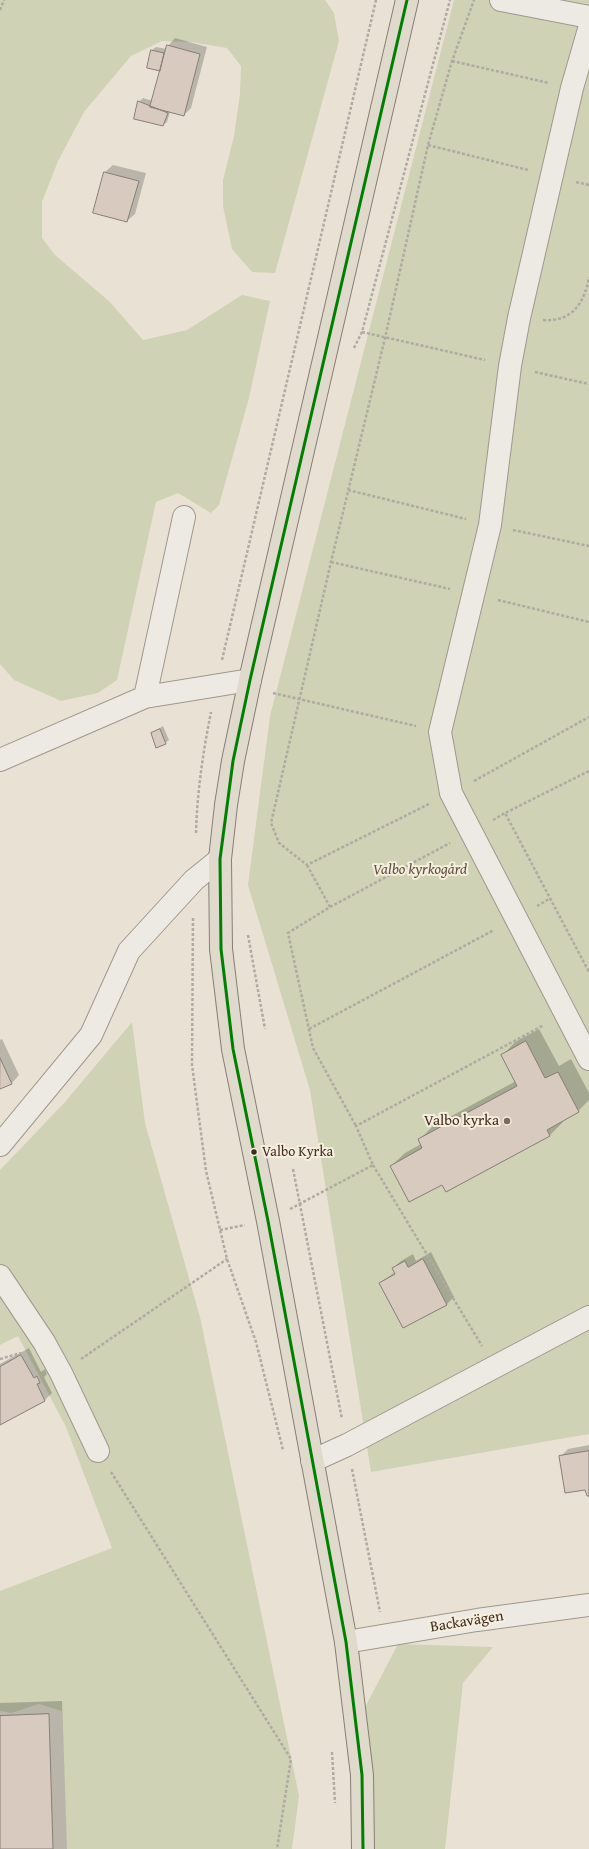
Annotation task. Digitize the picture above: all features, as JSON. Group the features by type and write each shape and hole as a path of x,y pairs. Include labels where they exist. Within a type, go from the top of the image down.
{"main road":[{"path":"363,1849 362,1775 346,1642 268,1221 233,1049 221,950 220,859 232,761 259,686 407,0"}],"street":[{"path":"501,0 589,17"},
{"path":"589,29 572,88 519,318 510,366 490,524 440,732 451,793 589,1059"},
{"path":"145,697 184,517"},
{"path":"0,760 145,697 216,686 259,686"},
{"path":"0,1145 91,1035 129,951 194,880 220,859"},
{"path":"0,1276 44,1342 61,1373 98,1451"},
{"path":"312,1461 347,1445 589,1316"},
{"name":"Backavägen","path":"346,1642 477,1620 589,1605"}],"path":[{"path":"0,10 4,0"},
{"path":"216,686 376,0"},
{"path":"353,350 362,332 450,0"},
{"path":"330,907 307,865 279,844 272,823 299,699 385,338 428,145 452,61 474,0"},
{"path":"452,61 572,88"},
{"path":"428,145 552,176"},
{"path":"519,318 556,321 567,316 583,298 589,277"},
{"path":"362,332 589,384"},
{"path":"348,490 589,546"},
{"path":"331,562 589,622"},
{"path":"259,686 299,699 440,732"},
{"path":"307,865 451,793 589,717"},
{"path":"494,1366 373,1165 356,1126 313,1048 288,933 330,907 471,831 589,771"},
{"path":"505,813 549,899 589,972"},
{"path":"309,1029 549,899"},
{"path":"247,931 265,1028"},
{"path":"356,1126 566,1014"},
{"path":"220,1230 268,1221 373,1165"},
{"path":"292,1168 385,1636"},
{"path":"61,1373 227,1259"},
{"path":"98,1451 291,1759 277,1849"}],"green space":[{"path":"0,0 325,0 334,13 339,41 275,273 252,272 232,249 223,206 223,180 234,136 240,94 241,66 227,48 191,42 162,41 131,56 84,112 58,161 42,202 42,238 55,255 110,302 143,340 187,330 242,295 270,301 249,398 219,505 211,513 178,493 156,502 117,680 98,693 61,701 14,680 0,664"},
{"name":"Valbo kyrkogård","path":"454,0 589,0 589,1434 371,1472 310,1090 248,885 270,716"},
{"path":"132,1022 145,1123 200,1317 299,1796 292,1849 67,1849 62,1711 39,1704 11,1713 0,1711 0,1591 112,1548 66,1427 18,1336 0,1345 0,1170 65,1102"},
{"path":"398,1644 493,1647 463,1683 445,1849 375,1849 371,1800 360,1717"}],"building":[{"path":"167,45 200,54 184,116 150,107"},
{"path":"151,50 164,53 160,71 147,68"},
{"path":"138,101 168,113 163,126 134,119"},
{"path":"104,172 139,181 127,222 93,213"},
{"path":"160,729 166,744 156,748 151,733"},
{"name":"Valbo kyrka","path":"526,1041 545,1078 558,1072 579,1112 547,1130 550,1136 446,1192 442,1185 409,1202 390,1166 422,1148 418,1139 517,1086 501,1055"},
{"path":"0,1058 12,1084 0,1089"},
{"path":"423,1259 447,1305 403,1328 379,1283 395,1274 392,1268 401,1263 405,1261 408,1267"},
{"path":"21,1355 34,1378 37,1376 40,1383 37,1384 45,1401 0,1425 0,1367"},
{"path":"589,1451 589,1496 587,1496 585,1490 565,1493 559,1456"},
{"path":"49,1714 53,1849 0,1849 0,1716"}],"transit line":[{"path":"363,1849 362,1775 346,1642 268,1221 233,1049 221,949 220,859 233,761 250,680 407,0"}],"place":[{"name":"Valbo kyrka","path":"507,1121"},
{"name":"Valbo Kyrka","path":"254,1152"}]}
